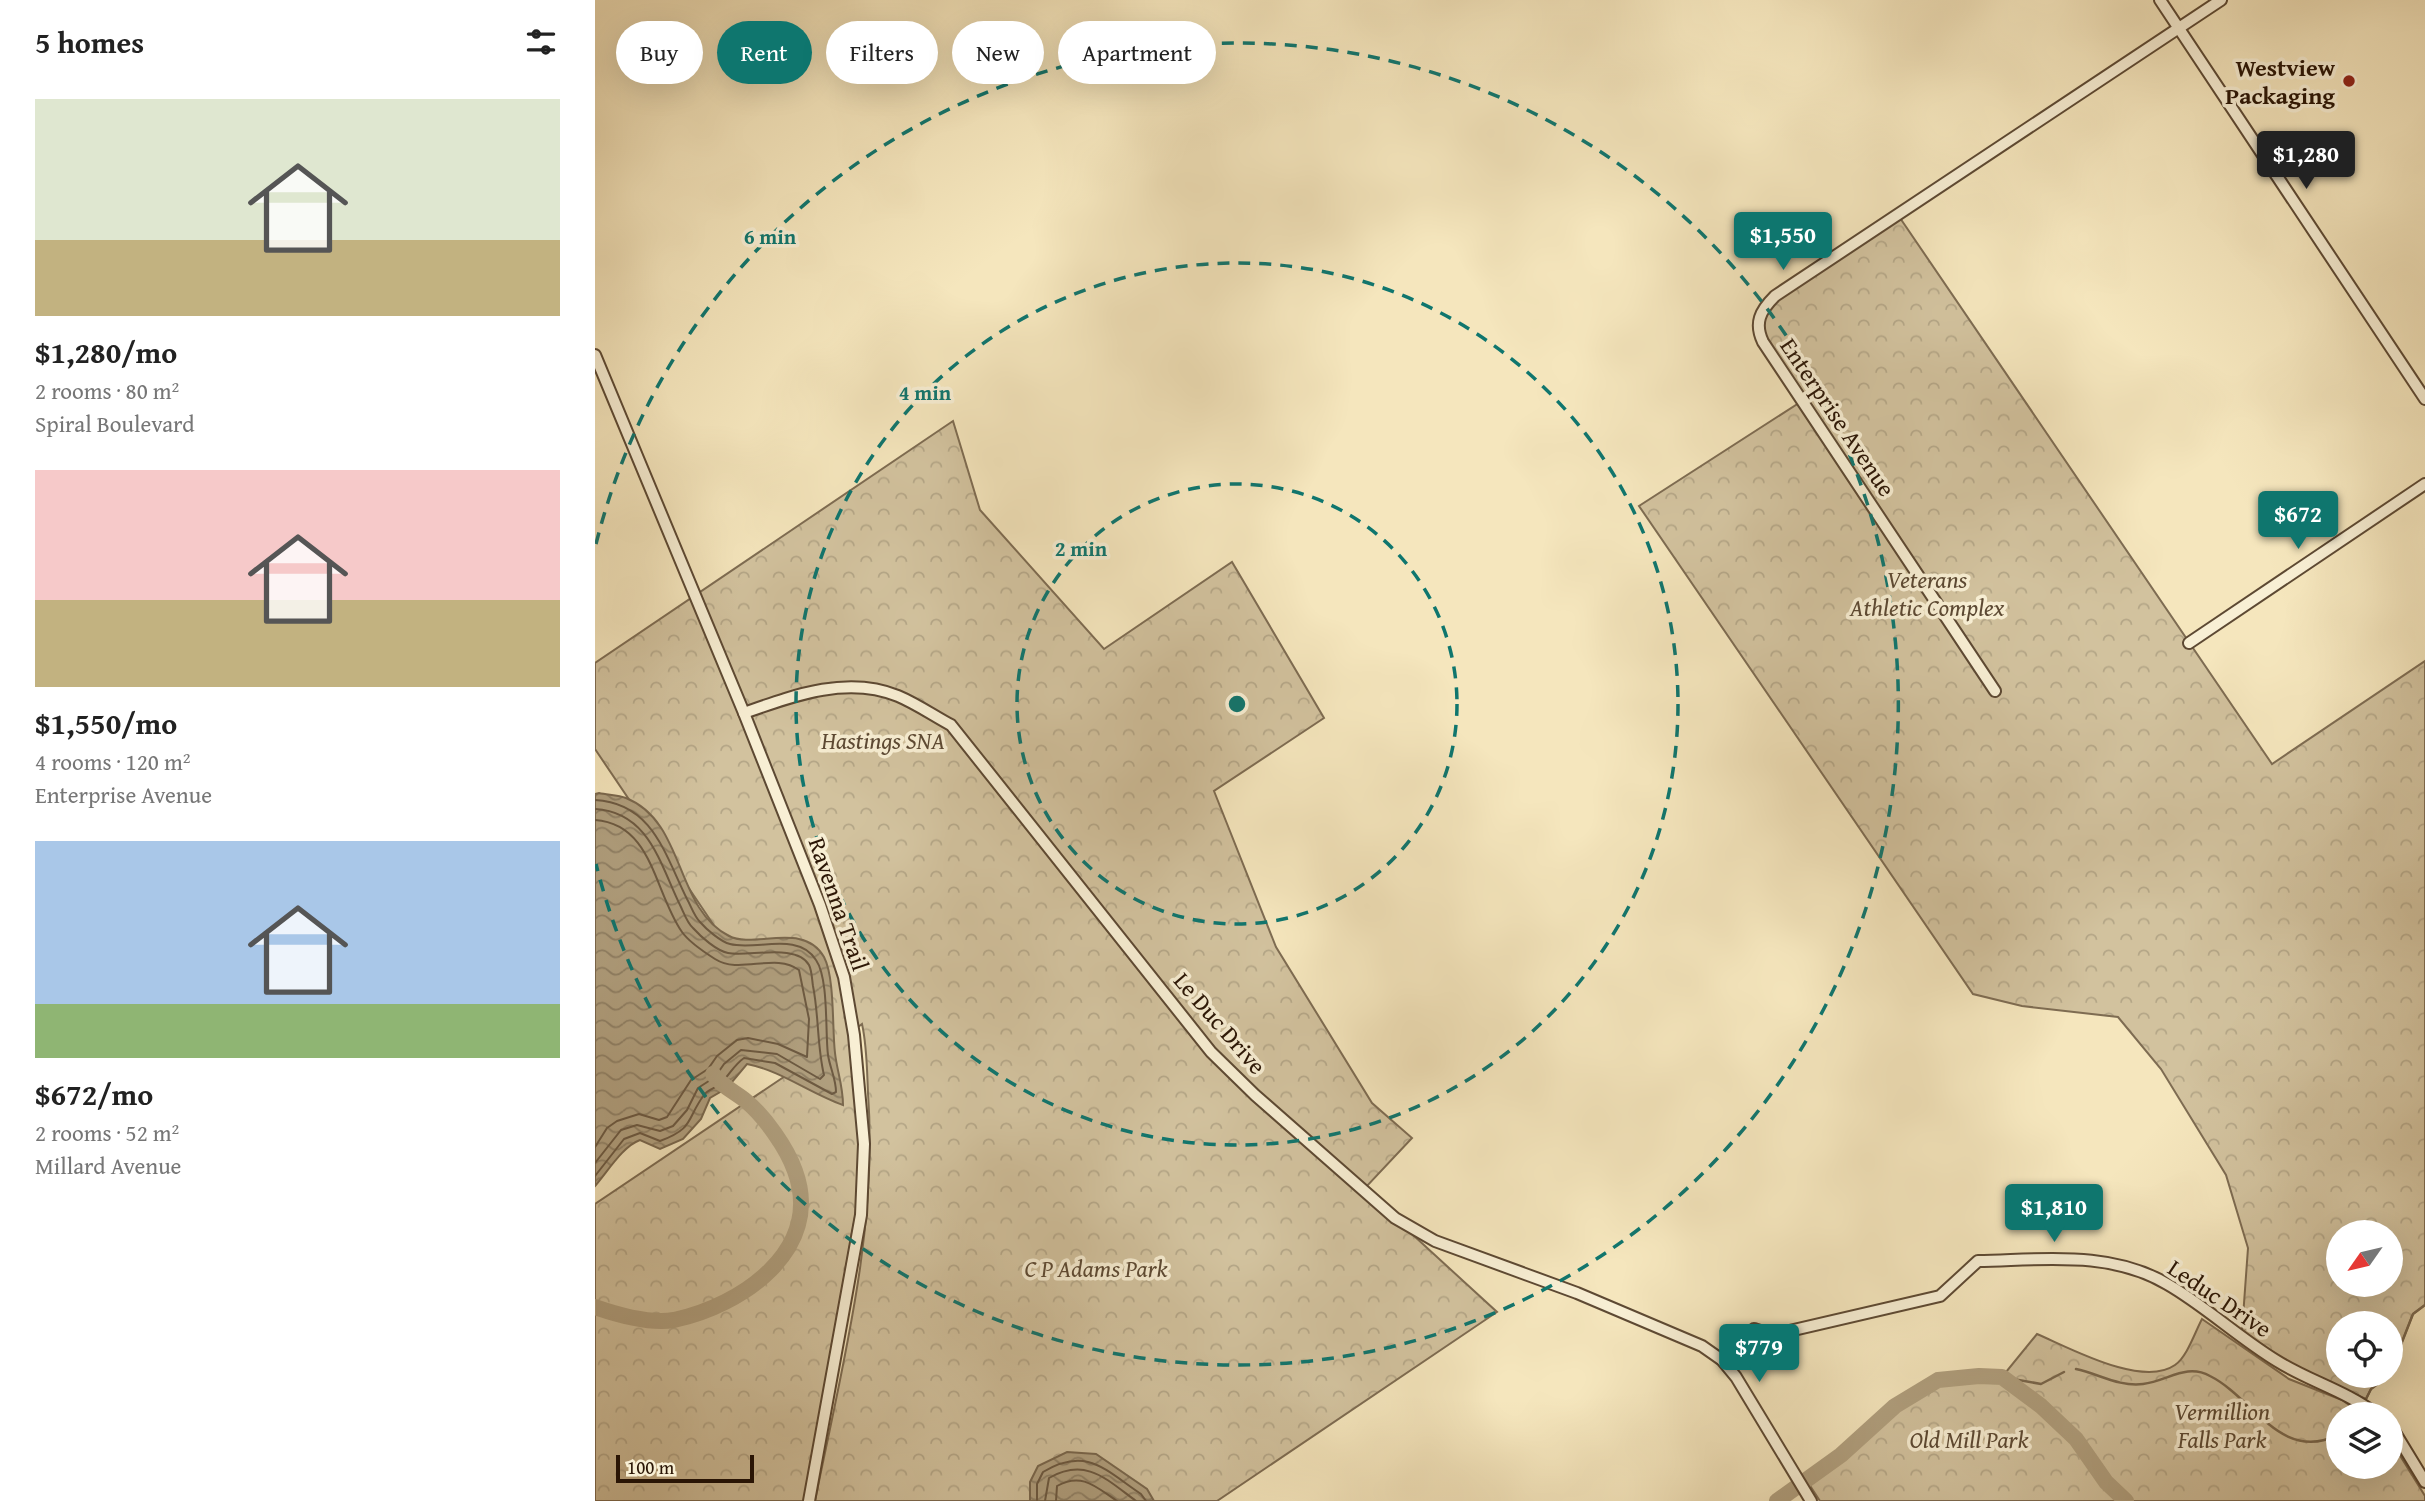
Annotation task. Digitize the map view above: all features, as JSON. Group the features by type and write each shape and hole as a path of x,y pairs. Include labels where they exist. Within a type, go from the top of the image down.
{"street":[{"path":"2160,0 2425,399"},
{"name":"Enterprise Avenue","path":"1995,691 1763,342 1758,331 1758,320 1763,308 1775,296 2221,0"},
{"name":"Ravenna Trail","path":"595,355 744,713 820,905 844,977 854,1035 864,1144 861,1214 809,1501"},
{"path":"2189,643 2425,484"},
{"name":"Le Duc Drive","path":"744,713 809,690 872,689 898,696 951,725 1211,1052 1255,1095 1395,1218 1435,1241 1668,1331 1702,1346 1722,1360"},
{"name":"Leduc Drive","path":"1722,1360 1754,1329 1772,1335 1941,1296 1978,1261 2091,1259 2136,1269 2168,1284 2241,1340 2303,1377 2337,1390 2356,1402"},
{"path":"1722,1360 1811,1501"},
{"path":"2403,1446 2425,1482"}],"green space":[{"name":"Veterans Athletic Complex","path":"1898,215 2272,764 2425,661 2425,1305 2413,1314 2403,1339 2403,1311 2326,1311 2326,1382 2302,1372 2242,1331 2248,1248 2226,1175 2161,1069 2118,1017 2022,1006 1973,994 1639,506 1802,401 1763,342 1763,308"},
{"path":"953,421 980,510 1104,649 1232,562 1324,718 1214,791 1276,947 1372,1103 1412,1138 1367,1186 1283,1115 1497,1312 1217,1501 815,1501 846,1349 863,1248 870,1145 867,1058 862,1024 853,1031 860,1126 857,1206 804,1501 595,1501 595,1204 806,1062 595,749 595,663","holes":["1173,998 1225,1060 1265,1099 1183,1024"]},
{"name":"Vermillion Falls Park","path":"2202,1319 2289,1379 2342,1400 2345,1402 2326,1402 2326,1479 2403,1479 2403,1460 2425,1496 2425,1501 1820,1501 1805,1478 1841,1455 1895,1406 1938,1380 2002,1377 2037,1334 2086,1356 2144,1372 2161,1371 2175,1365 2190,1344"},
{"name":"Veterans Athletic Complex","path":"2340,1388 2372,1388 2366,1399"}],"water":[{"path":"595,794 626,798 645,810 660,826 698,906 711,923 729,936 739,939 804,940 815,946 824,957 830,977 835,1053 843,1105 772,1072 747,1064 727,1088 710,1098 701,1119 683,1139 660,1149 640,1140 634,1143 622,1153 595,1186"},
{"path":"1067,1452 1096,1454 1147,1489 1154,1501 1030,1501 1030,1482 1038,1466"}],"waterway":[{"path":"595,1307 654,1321 674,1320 700,1313 749,1288 771,1270 787,1249 798,1226 801,1200 795,1171 781,1143 761,1115 713,1074"},
{"path":"2403,1339 2413,1314 2425,1305"},
{"path":"2076,1369 2117,1382 2134,1384 2152,1382 2185,1372 2201,1372 2226,1386 2284,1434 2300,1441 2326,1439"},
{"path":"2002,1377 2041,1384 2064,1372"},
{"path":"1777,1501 1841,1455 1895,1406 1938,1380 1979,1376 2002,1377 2041,1406 2076,1439 2106,1482 2126,1501"},
{"path":"2365,1401 2372,1388"}],"place":[{"name":"Westview Packaging","path":"2349,81"}],"park label":[{"name":"Hastings SNA","path":"883,740"},
{"name":"C P Adams Park","path":"1096,1268"},
{"name":"Old Mill Park","path":"1969,1439"}]}
